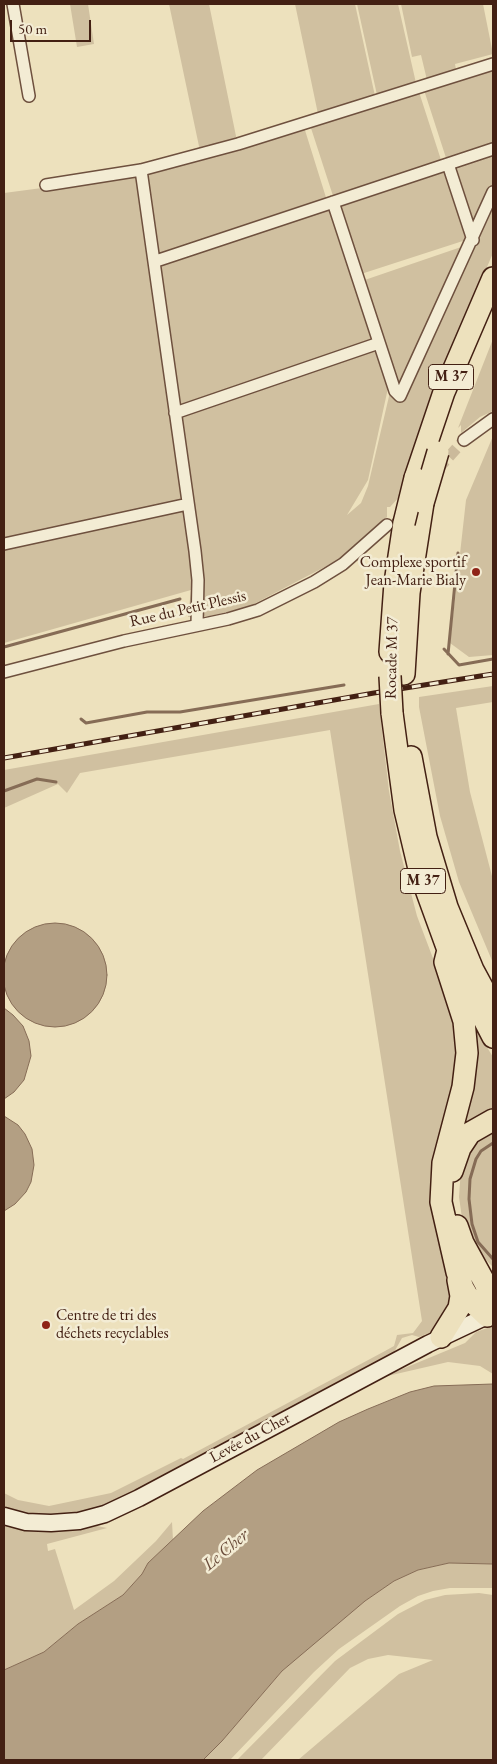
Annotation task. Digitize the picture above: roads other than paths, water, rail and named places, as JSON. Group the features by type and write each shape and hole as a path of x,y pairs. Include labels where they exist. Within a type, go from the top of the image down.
{"highway":[{"name":"Rocade M 37","path":"493,278 444,392 415,478 396,524 393,600 399,712 398,770 412,843 448,950 493,1037"},
{"name":"Rocade M 37","path":"397,675 423,503 438,452 459,395 493,315"},
{"name":"Rocade M 37","path":"399,712 426,837 447,907 473,970 493,1007"},
{"path":"441,1337 458,1308 464,1265 444,1218 441,1178 447,1143 463,1087 467,1053 464,1021 445,962 448,950"},
{"path":"487,1316 470,1300 451,1188 453,1166 460,1148 470,1133 493,1120"},
{"path":"464,1265 493,1277"}],"street":[{"path":"13,4 29,96"},
{"path":"46,185 141,170 238,144 493,64"},
{"path":"156,261 493,150"},
{"path":"448,164 473,240"},
{"path":"141,170 156,261 198,580 196,625"},
{"path":"333,202 395,391 400,396 473,240 493,192"},
{"path":"175,413 379,343"},
{"path":"464,440 493,419"},
{"path":"4,544 188,504"},
{"name":"Rue du Petit Plessis","path":"4,672 196,625 228,619 258,610 314,582 343,564 396,524"},
{"name":"Levée du Cher","path":"4,1516 26,1522 51,1523 79,1521 105,1514 139,1498 441,1337 487,1316"}],"water":[{"path":"55,923 75,927 92,938 103,955 107,975 103,995 92,1012 75,1023 55,1027 35,1023 18,1012 7,995 3,975 7,955 18,938 35,927"},
{"path":"4,1008 23,1026 29,1041 31,1056 24,1080 14,1092 4,1099"},
{"path":"4,1116 18,1125 25,1134 32,1149 34,1165 31,1182 26,1192 15,1204 4,1211"},
{"name":"Le Cher","path":"493,1384 493,1564 449,1563 418,1570 394,1581 365,1601 282,1671 222,1741 203,1760 4,1760 4,1670 44,1652 78,1624 123,1595 142,1574 148,1563 203,1511 257,1470 339,1422 368,1409 410,1392 434,1386"}],"waterway":[{"path":"448,654 458,553"},
{"path":"4,647 180,599"},
{"path":"444,649 459,665 493,659"},
{"path":"81,719 86,723 147,712 180,712 344,685"},
{"path":"4,791 37,779 56,782"},
{"path":"493,1143 481,1151 476,1159 470,1179 469,1199 472,1224 478,1242 493,1259"}],"tunnel":[{"path":"438,469 464,440"}],"railway":[{"path":"4,758 493,674"}],"place":[{"name":"Complexe sportif Jean-Marie Bialy","path":"476,572"},
{"name":"Centre de tri des déchets recyclables","path":"46,1325"}]}
